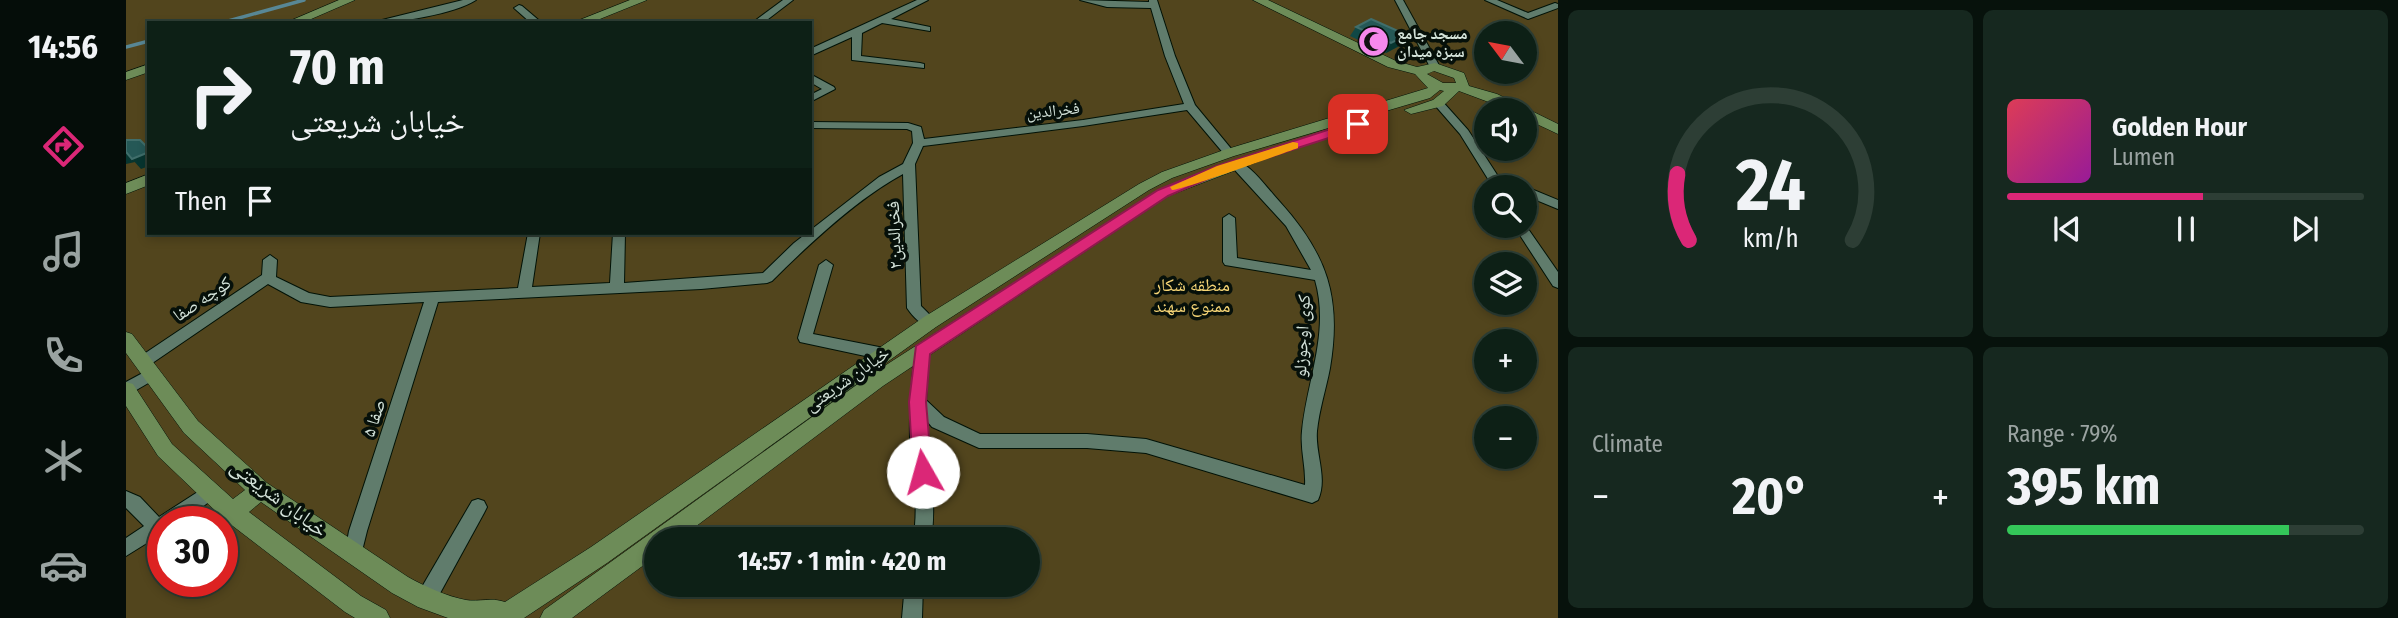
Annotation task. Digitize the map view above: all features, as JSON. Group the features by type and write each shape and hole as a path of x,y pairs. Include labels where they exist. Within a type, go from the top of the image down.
{"main road":[{"path":"296,21 349,0"},
{"path":"583,21 627,2 641,0"},
{"path":"1259,0 1392,64 1420,72 1425,68 1436,85 1459,76 1464,82 1457,87"},
{"path":"126,76 147,69"},
{"name":"خیابان شریعتی","path":"678,527 1144,187 1167,175 1232,158 1425,95 1434,90 1436,85 1457,87"},
{"path":"1457,87 1494,98"},
{"path":"1537,119 1558,130"},
{"path":"126,189 147,180"},
{"name":"خیابان شریعتی","path":"126,339 191,427 260,490 400,585 426,599 462,615 497,611 509,616 930,322 1052,255"},
{"name":"خیابان شریعتی","path":"126,390 165,450 225,506"},
{"path":"238,509 260,490"},
{"name":"خیابان شریعتی","path":"238,517 353,604 378,618"},
{"path":"552,618 644,552"},
{"path":"599,555 612,575"}],"street":[{"path":"385,21 448,8 472,0"},
{"path":"760,21 789,0"},
{"path":"812,52 924,0"},
{"path":"1084,0 1107,4 1153,2"},
{"path":"1399,0 1436,85 1492,175"},
{"path":"1489,0 1528,16 1555,6"},
{"name":"کوی اوجوزلو","path":"918,402 937,422 979,441 1087,441 1146,446 1312,495 1316,477 1309,437 1324,357 1326,297 1320,276 1298,235 1190,106 1153,2"},
{"path":"519,8 535,21"},
{"path":"881,20 927,29"},
{"path":"857,31 856,58 920,66"},
{"path":"812,78 830,89 812,98"},
{"name":"فخرالدین","path":"919,143 1083,123 1190,106"},
{"path":"812,125 908,126 917,129 919,143"},
{"name":"فخرالدین۲","path":"919,143 909,166 914,308 930,322"},
{"path":"270,260 270,275 267,278 306,298 322,302 701,284 767,278 799,246 883,180 909,166"},
{"path":"1537,196 1558,205"},
{"path":"1229,218 1230,262 1320,276"},
{"path":"524,293 534,235"},
{"path":"617,287 619,235"},
{"path":"1528,238 1558,283"},
{"path":"826,265 805,338 884,354"},
{"name":"کوچه صفا","path":"126,390 147,368 267,278"},
{"name":"صفا ۵","path":"354,553 358,531 433,297"},
{"path":"922,351 918,402 927,519 925,527"},
{"path":"189,506 210,492"},
{"path":"126,499 147,513"},
{"path":"426,599 478,507"},
{"path":"126,548 147,534"},
{"path":"912,618 913,597"}],"green space":[{"name":"منطقه شکار ممنوع سهند","path":"126,0 1558,0 1558,618 126,618"}],"building":[{"path":"1371,19 1407,35 1391,43 1356,27"},
{"path":"126,140 140,140 147,147 147,153 132,159 126,152"}],"waterway":[{"path":"228,21 304,0"},
{"path":"126,47 147,42"}],"slow traffic":[{"path":"1177,187 1293,145"}],"place":[{"name":"مسجد جامع سبزه میدان","path":"1374,42"}],"route":[{"path":"923,472 918,439 922,351 1163,193 1222,169 1358,124"}]}
